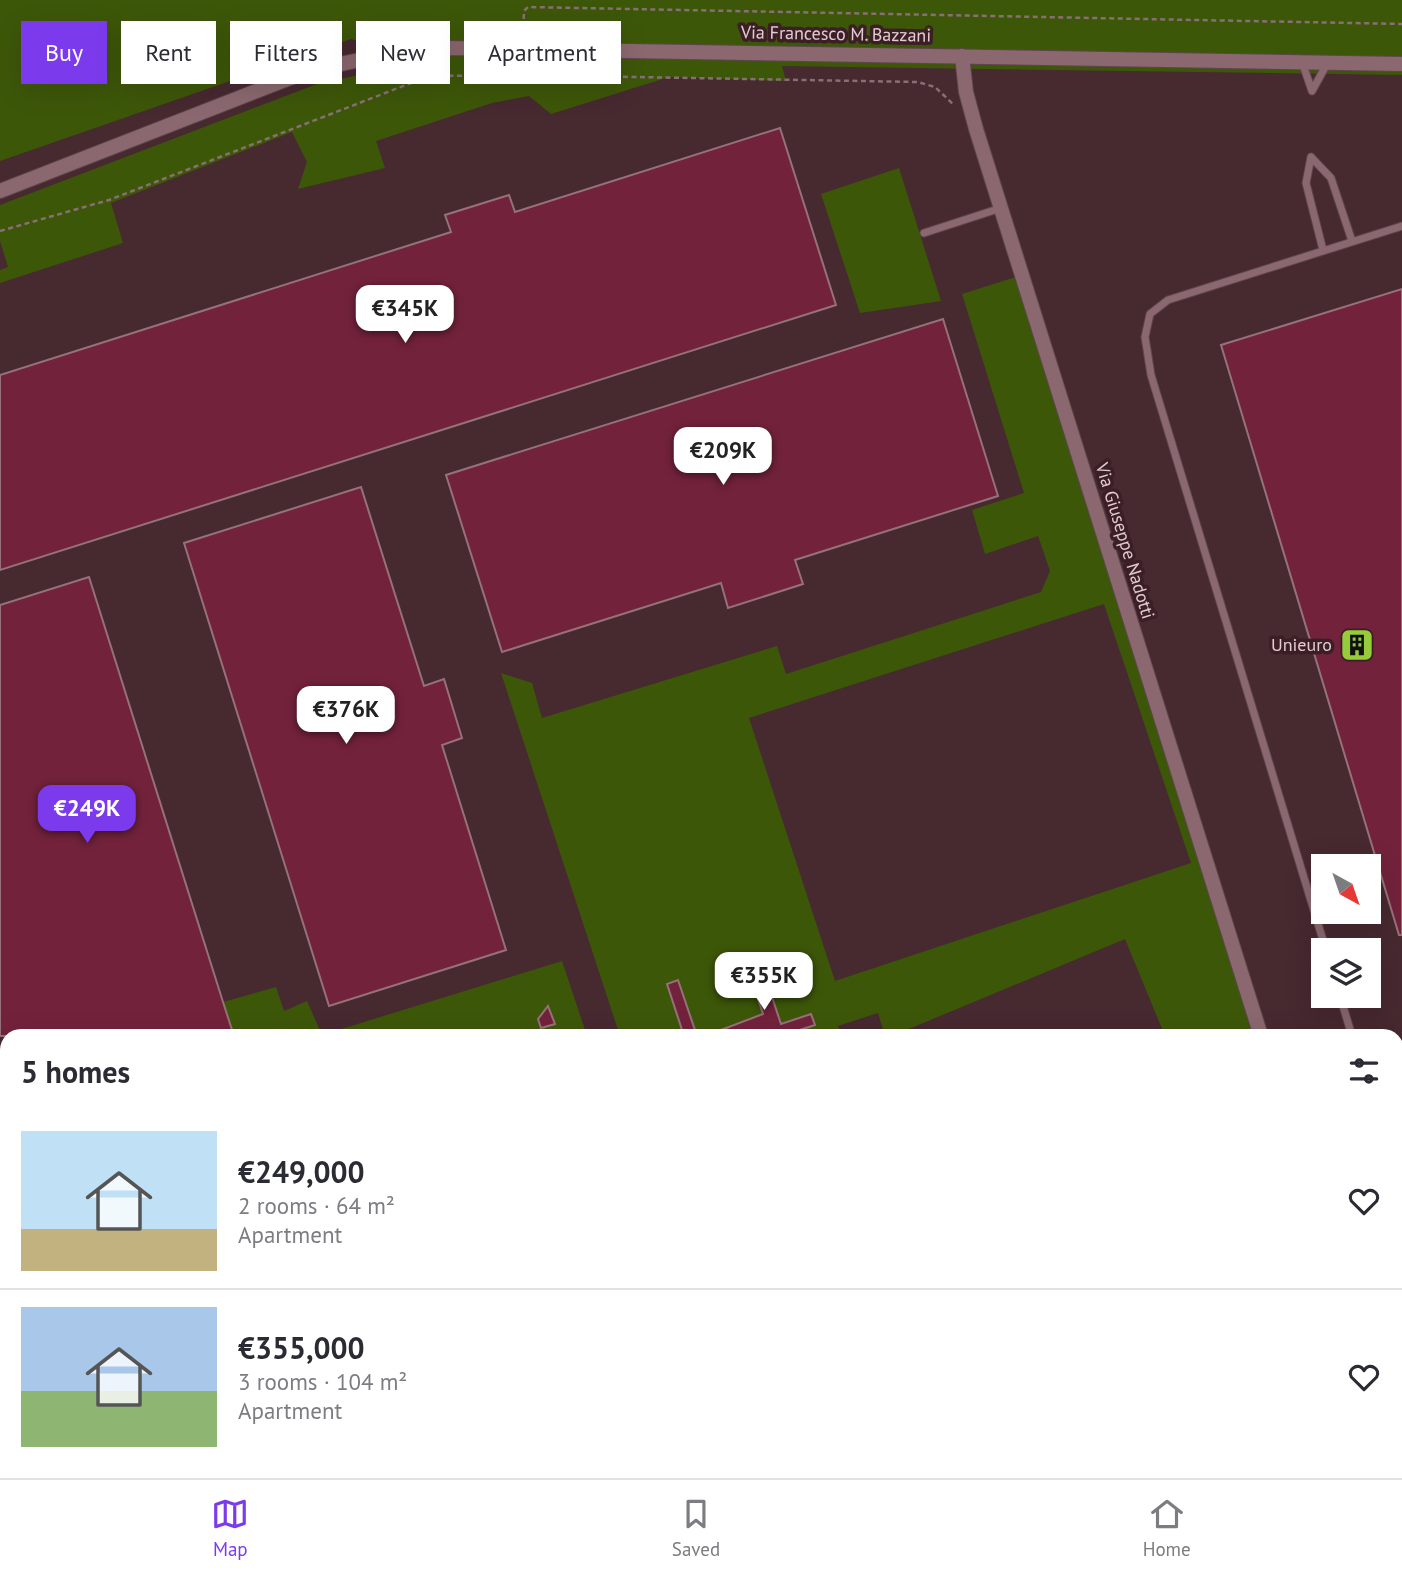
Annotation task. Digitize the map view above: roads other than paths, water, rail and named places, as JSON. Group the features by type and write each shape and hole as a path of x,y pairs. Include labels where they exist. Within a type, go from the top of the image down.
{"street":[{"name":"Via Francesco M. Bazzani","path":"0,191 282,80 329,65 378,55 445,48 522,47 1402,64"},
{"name":"Via Giuseppe Nadotti","path":"962,56 966,92 1000,208 1259,1029"}],"lane":[{"path":"1301,62 1312,92 1328,62"},
{"path":"1323,250 1306,183 1311,157 1331,178 1352,242"},
{"path":"924,233 1000,208"},
{"path":"1322,938 1151,375 1145,337 1150,314 1168,300 1402,226"},
{"path":"1344,1008 1350,1029"}],"place":[{"name":"Unieuro","path":"1357,645"}]}
